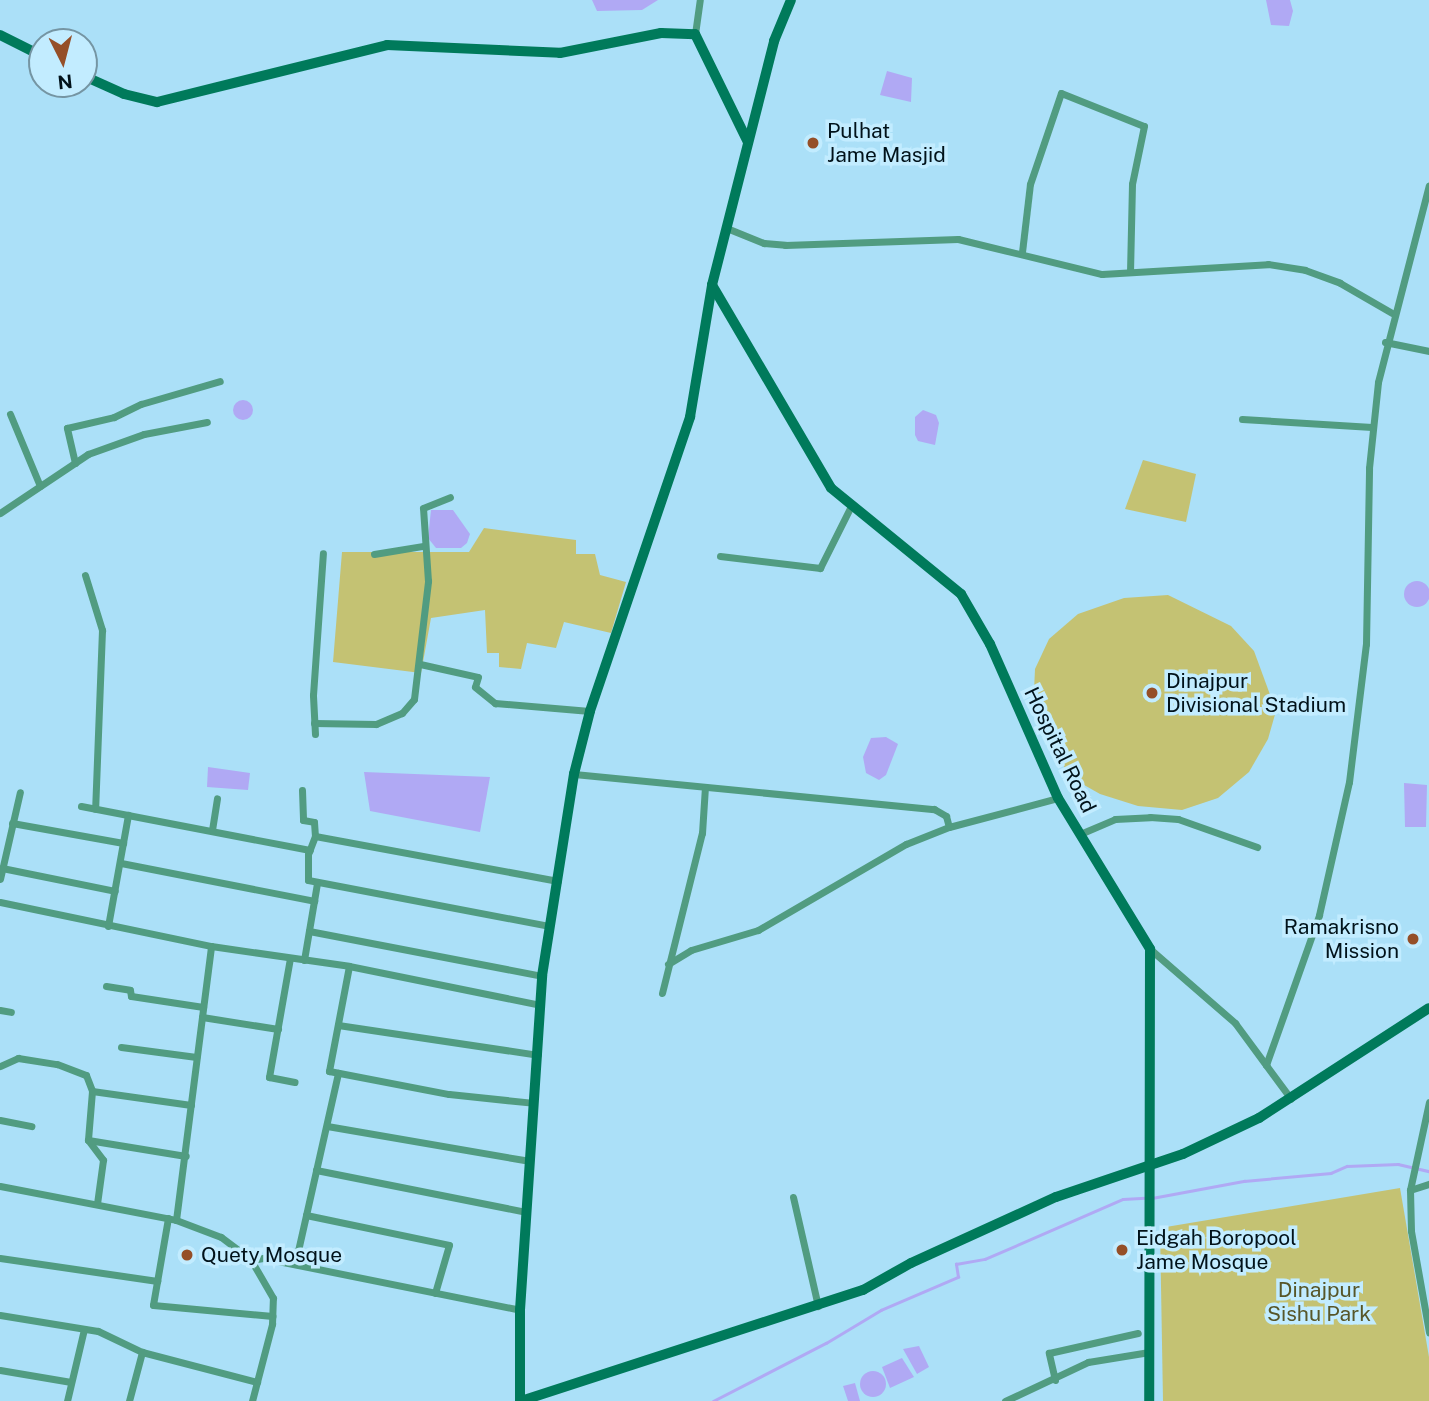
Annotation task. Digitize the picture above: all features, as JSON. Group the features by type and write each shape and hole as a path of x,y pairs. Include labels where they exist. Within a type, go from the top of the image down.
{"street":[{"path":"700,0 695,34 748,142"},
{"path":"791,0 774,41 729,229 712,285 690,417 590,711 575,774 542,976 520,1310 520,1401 818,1307 863,1290 911,1263 1056,1197 1184,1154 1291,1099 1429,1008"},
{"path":"98,81 157,102 387,45 560,53 660,33 695,34"},
{"path":"0,35 28,49"},
{"path":"1022,252 1030,184 1061,93 1144,127 1132,184 1130,272"},
{"path":"1266,1065 1319,915 1351,771 1366,644 1372,427 1385,342 1429,185"},
{"path":"729,229 764,243 785,245 936,238 1022,252 1102,274 1238,264 1305,270 1370,296 1392,313"},
{"name":"Hospital Road","path":"712,285 831,488 961,594 990,644 1058,798 1150,949"},
{"path":"1385,342 1429,351"},
{"path":"75,463 67,428 114,417 141,404 220,381"},
{"path":"10,414 40,486"},
{"path":"1242,419 1372,427"},
{"path":"0,513 75,463 125,440 207,422"},
{"path":"314,723 363,726 398,715 414,699 428,581 422,546 423,508 450,497"},
{"path":"720,556 820,568 851,506"},
{"path":"374,554 422,546"},
{"path":"315,734 323,553"},
{"path":"85,575 102,630 95,809"},
{"path":"420,664 478,677 475,687 495,703 590,711"},
{"path":"575,774 934,809 946,816 949,827"},
{"path":"662,993 702,833 705,787"},
{"path":"302,790 303,820 314,822 315,836 310,850 307,880 549,926"},
{"path":"0,879 4,838 12,823 20,792"},
{"path":"212,830 217,798"},
{"path":"668,964 691,950 758,930 906,844 949,827 1058,798"},
{"path":"81,806 310,850"},
{"path":"108,926 128,815"},
{"path":"1080,834 1115,819 1178,819 1257,847"},
{"path":"12,823 123,843"},
{"path":"315,836 558,881"},
{"path":"121,863 314,901"},
{"path":"2,868 115,891"},
{"path":"304,961 317,883"},
{"path":"0,902 211,946 349,966 540,1005"},
{"path":"309,931 542,976"},
{"path":"211,946 186,1156 153,1305 272,1316"},
{"path":"1150,949 1235,1023 1291,1099"},
{"path":"1149,1401 1150,949"},
{"path":"290,958 269,1077 296,1082"},
{"path":"349,966 329,1071 449,1094 534,1103"},
{"path":"106,986 130,990 131,996 203,1007"},
{"path":"0,1010 11,1012"},
{"path":"202,1017 278,1029"},
{"path":"338,1026 538,1055"},
{"path":"121,1047 196,1057"},
{"path":"0,1066 6,1067 18,1058 57,1064 86,1075 92,1091 88,1140 103,1160 97,1203"},
{"path":"295,1264 338,1073"},
{"path":"92,1091 191,1105"},
{"path":"1429,1102 1410,1186 1412,1231 1429,1332"},
{"path":"0,1120 31,1126"},
{"path":"327,1126 530,1161"},
{"path":"88,1140 186,1156"},
{"path":"316,1170 527,1212"},
{"path":"1410,1186 1429,1184"},
{"path":"0,1186 172,1219 221,1237 250,1260 273,1298 272,1316 252,1401"},
{"path":"793,1198 818,1307"},
{"path":"306,1215 449,1245 435,1293"},
{"path":"0,1258 158,1281"},
{"path":"250,1260 295,1264 520,1310"},
{"path":"0,1315 84,1329 142,1352 257,1382"},
{"path":"67,1401 84,1329"},
{"path":"1055,1380 1049,1353 1138,1334"},
{"path":"129,1401 142,1352"},
{"path":"1005,1401 1055,1380 1088,1362 1149,1352"},
{"path":"0,1370 71,1382"}],"green space":[{"path":"1143,460 1196,474 1186,522 1125,509"},
{"path":"484,528 576,540 576,554 595,554 600,575 626,582 611,633 564,622 556,648 527,643 521,669 499,667 499,653 487,653 485,610 431,618 421,673 333,662 342,552 469,552"},
{"name":"Dinajpur Divisional Stadium","path":"1168,595 1231,626 1254,651 1276,711 1268,739 1249,772 1218,798 1182,810 1138,806 1100,794 1070,777 1033,712 1035,669 1049,639 1078,614 1124,598"},
{"name":"Dinajpur Sishu Park","path":"1400,1188 1429,1357 1429,1401 1163,1401 1160,1228"}],"shaded area":[{"path":"592,0 658,0 642,10 597,11"},
{"path":"1266,0 1290,0 1293,11 1289,26 1271,25"},
{"path":"887,71 912,78 911,102 880,95"},
{"path":"243,400 250,403 253,410 250,417 243,420 236,417 233,410 236,403"},
{"path":"923,410 936,415 939,423 935,445 918,441 915,435 915,417"},
{"path":"431,510 453,510 470,534 467,543 461,548 436,548 428,538"},
{"path":"1417,581 1426,585 1430,594 1426,603 1417,607 1408,603 1404,594 1408,585"},
{"path":"886,737 898,744 886,775 879,780 866,773 863,757 871,738"},
{"path":"208,767 250,773 248,790 207,787"},
{"path":"364,772 490,777 480,832 370,811"},
{"path":"1404,783 1427,785 1426,827 1405,827"},
{"path":"919,1346 929,1367 917,1374 903,1349"},
{"path":"902,1358 914,1377 890,1388 882,1367"},
{"path":"873,1371 882,1375 886,1384 882,1393 873,1397 864,1393 860,1384 864,1375"},
{"path":"855,1383 860,1401 848,1401 843,1386"}],"waterway":[{"path":"1152,1198 1244,1181 1331,1173 1347,1166 1398,1164 1429,1171"},
{"path":"713,1401 826,1343 881,1310 958,1277 956,1264 985,1259 1123,1199 1145,1198"}],"place":[{"name":"Pulhat Jame Masjid","path":"813,143"},
{"name":"Dinajpur Divisional Stadium","path":"1152,693"},
{"name":"Ramakrisno Mission","path":"1413,939"},
{"name":"Eidgah Boropool Jame Mosque","path":"1122,1250"},
{"name":"Quety Mosque","path":"187,1255"}]}
